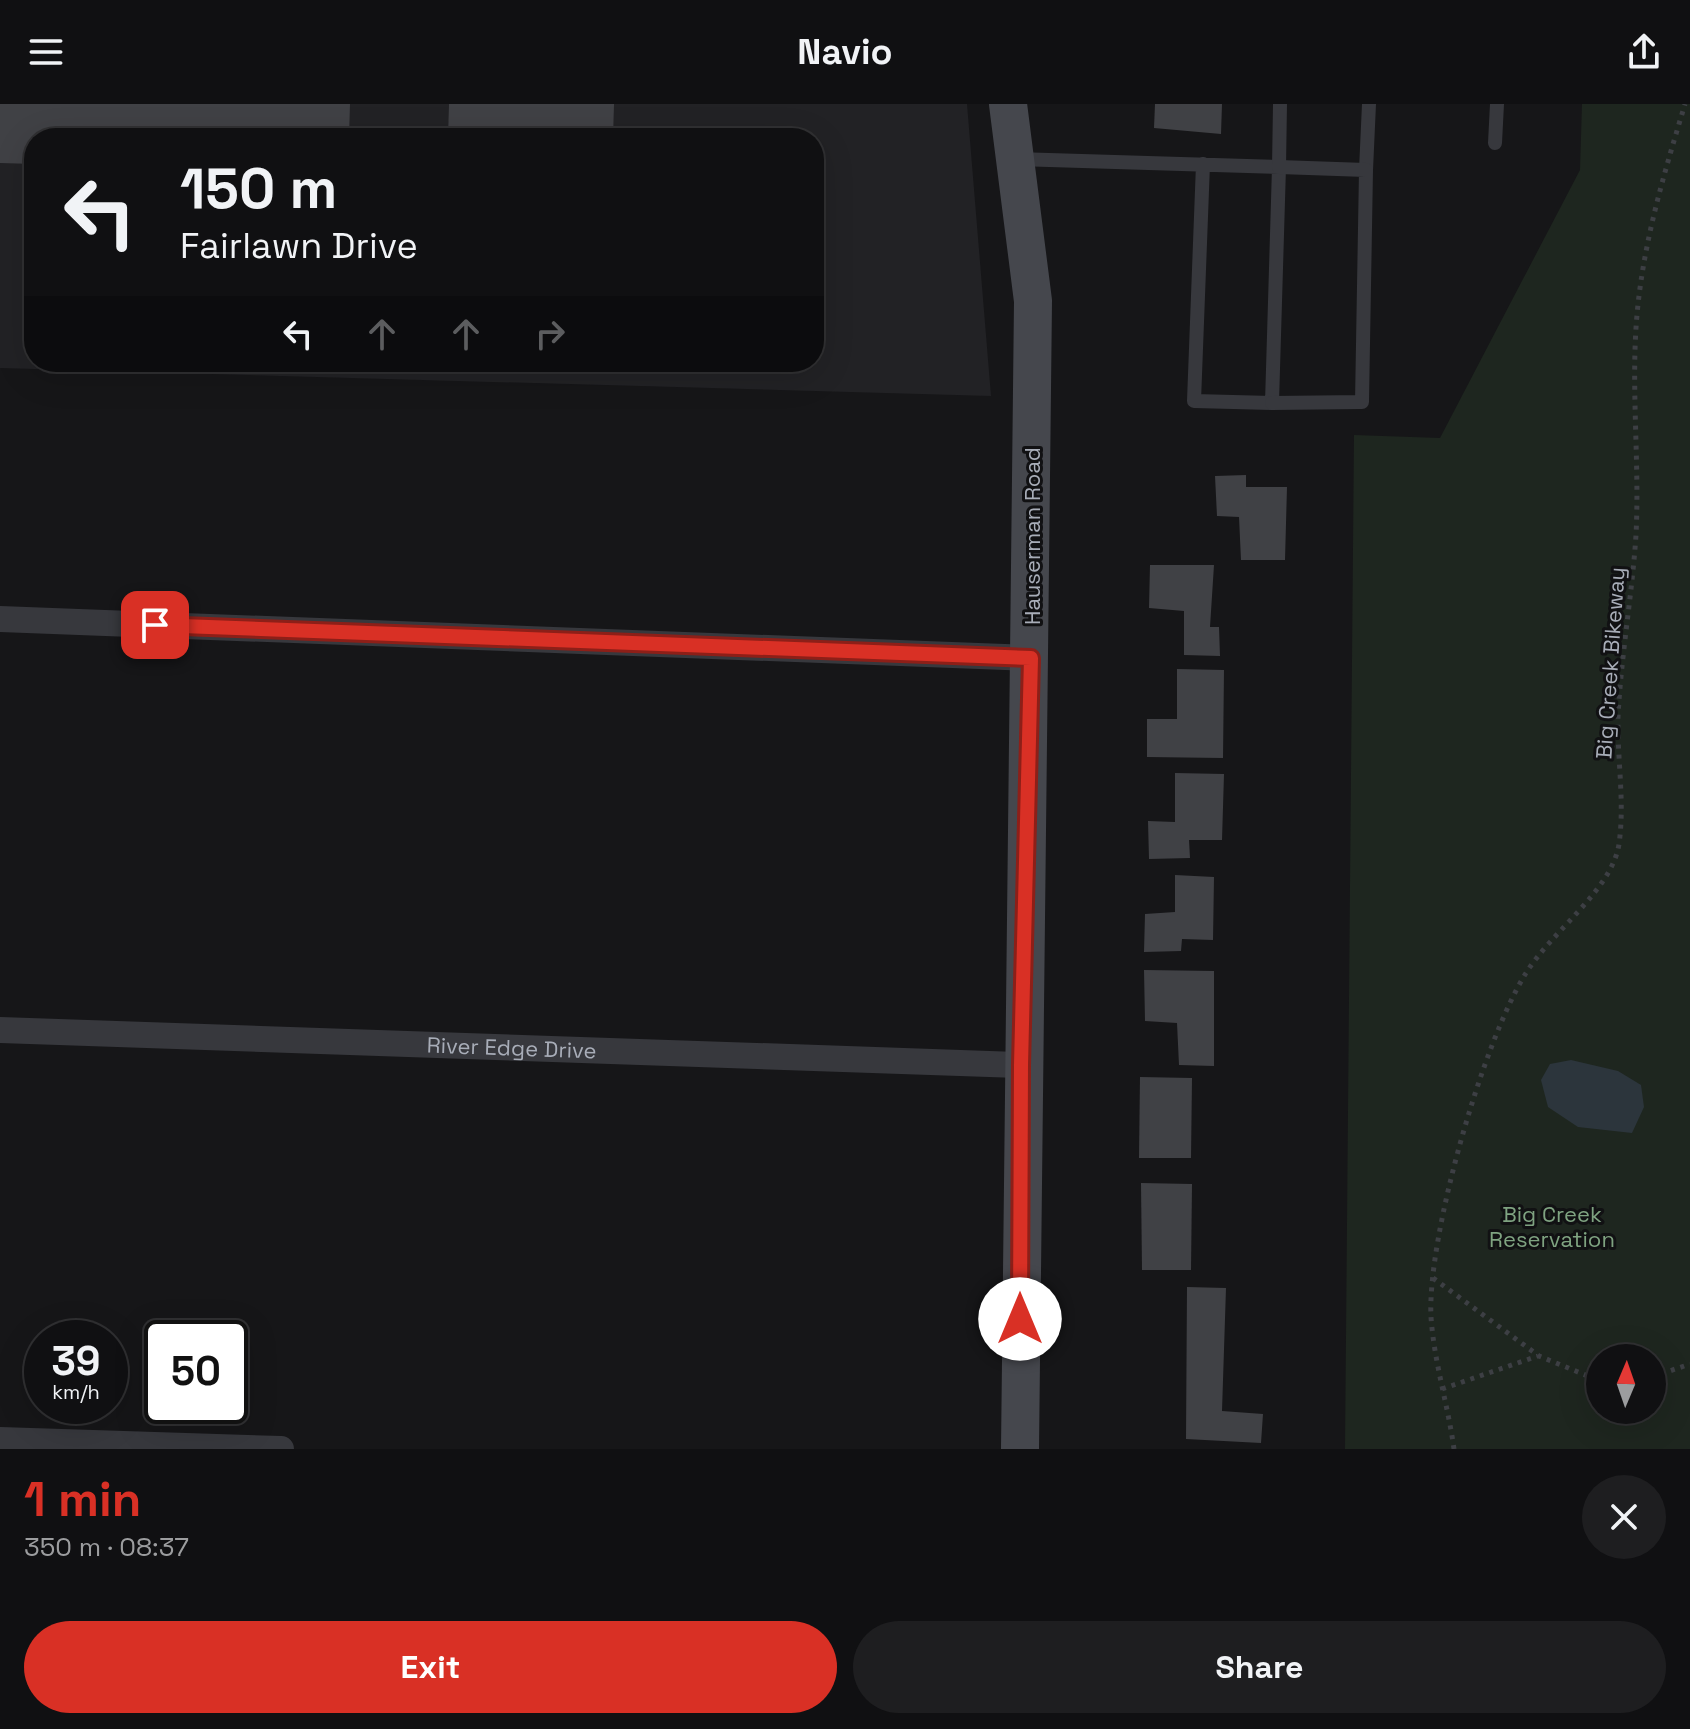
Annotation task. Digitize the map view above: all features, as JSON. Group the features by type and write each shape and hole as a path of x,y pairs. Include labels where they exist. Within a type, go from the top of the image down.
{"main road":[{"name":"Hauserman Road","path":"1008,104 1033,301 1031,658 1021,1065 1020,1449"}],"street":[{"path":"0,619 1031,658"},
{"name":"River Edge Drive","path":"0,1030 1021,1065"},
{"path":"0,1440 281,1449"}],"lane":[{"path":"1272,403 1280,104"},
{"path":"1203,164 1194,401 1362,402 1369,104"},
{"path":"1495,143 1497,104"},
{"path":"1016,159 1366,170"}],"path":[{"name":"Big Creek Bikeway","path":"1454,1449 1432,1327 1432,1278 1446,1204 1488,1059 1505,1016 1525,975 1549,942 1612,871 1619,846 1618,717 1639,465 1639,299 1649,230 1685,104"},
{"path":"1432,1278 1539,1356 1586,1375"},
{"path":"1442,1389 1539,1356"},
{"path":"1666,1372 1690,1364"}],"shaded area":[{"path":"0,104 967,104 991,396 142,372 824,372 824,128 24,128 24,369 0,368"},
{"path":"1571,1060 1618,1071 1641,1085 1644,1107 1632,1133 1578,1127 1548,1107 1541,1080 1550,1064"}],"green space":[{"name":"Big Creek Reservation","path":"1582,104 1690,104 1690,1449 1345,1449 1354,435 1440,438 1580,170"}],"building":[{"path":"0,104 350,104 349,128 24,128 24,164 0,163"},
{"path":"449,104 614,104 613,128 448,128"},
{"path":"1155,104 1222,104 1221,134 1154,128"},
{"path":"1246,475 1246,487 1287,487 1285,560 1241,560 1239,517 1217,516 1215,476"},
{"path":"1150,565 1214,565 1210,627 1219,627 1220,656 1184,655 1184,611 1149,608"},
{"path":"1177,669 1224,670 1223,758 1147,757 1147,719 1177,719"},
{"path":"1175,773 1224,774 1222,840 1189,840 1190,858 1149,859 1148,821 1175,822"},
{"path":"1175,875 1214,877 1213,940 1182,939 1181,951 1144,952 1145,914 1175,912"},
{"path":"1144,970 1214,971 1214,1066 1179,1065 1177,1023 1145,1021"},
{"path":"1140,1077 1192,1078 1191,1158 1139,1158"},
{"path":"1141,1183 1192,1184 1191,1270 1142,1270"},
{"path":"1187,1287 1226,1288 1222,1411 1263,1414 1261,1443 1186,1439"}],"route":[{"path":"155,625 1031,658 1021,1065 1020,1319"}]}
